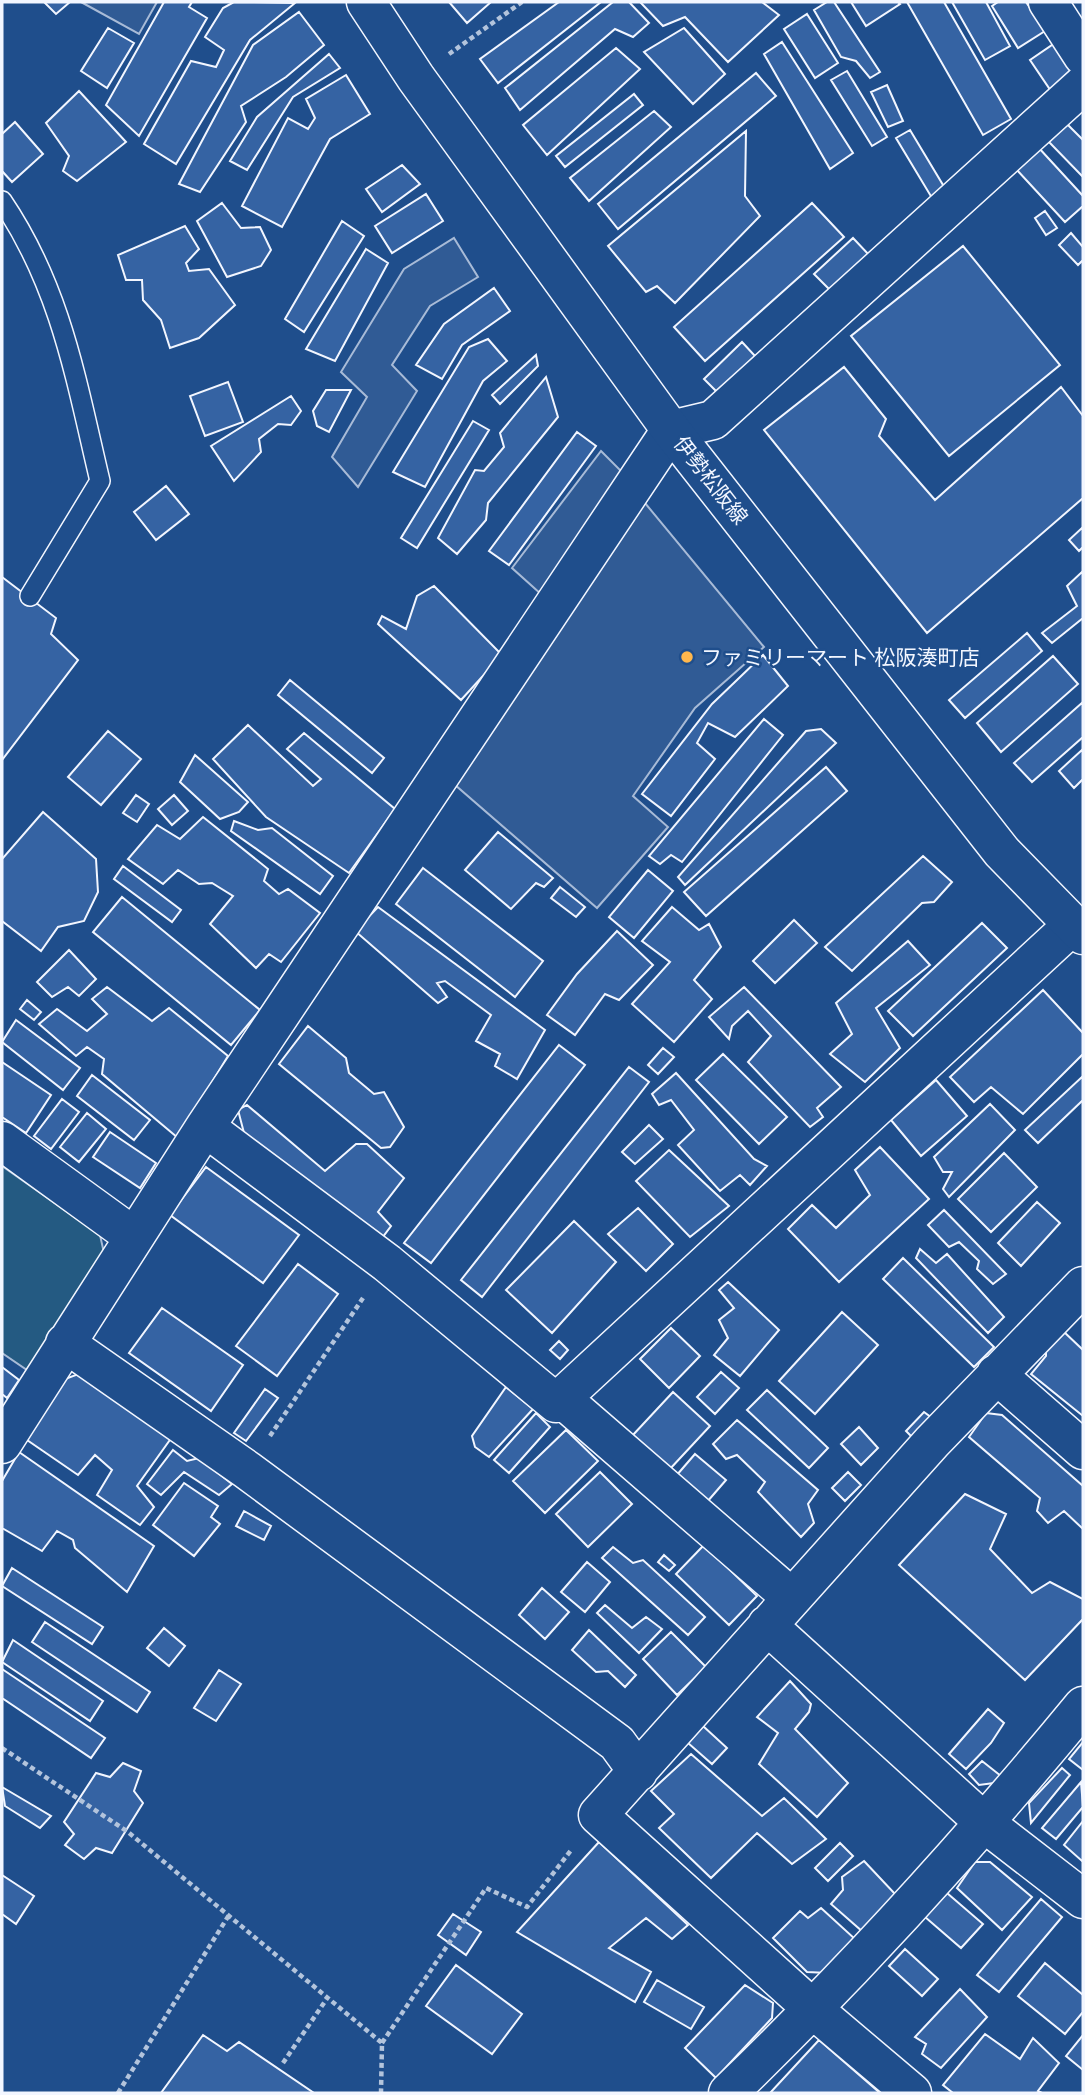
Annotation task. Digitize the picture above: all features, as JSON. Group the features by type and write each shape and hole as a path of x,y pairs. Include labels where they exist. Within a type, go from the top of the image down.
{"street":[{"name":"伊勢松阪線","path":"366,2 416,78 671,430 1002,852 1078,930"},
{"path":"1048,2 1083,56"},
{"path":"2,1444 133,1236 671,430 713,420 1083,85"},
{"path":"205,1127 387,1263 556,1403 1078,930"},
{"path":"2,1141 133,1236"},
{"path":"912,2093 814,2010 598,1815 996,1374 1083,1286"},
{"path":"65,1343 247,1470 617,1743 638,1772"},
{"path":"996,1374 1083,1450"},
{"path":"561,1398 780,1612 986,1824 1083,1899"},
{"path":"728,2093 814,2010 986,1824 1083,1706"}],"lane":[{"path":"2,201 27,238 62,321 100,481 30,596"}],"path":[{"path":"416,78 522,2"},
{"path":"247,1470 387,1263"},
{"path":"2,1748 128,1832 382,2042"},
{"path":"381,2093 382,2042 486,1888 527,1907 598,1815"},
{"path":"118,2093 229,1916"},
{"path":"283,2063 328,1997"}],"shaded area":[{"path":"81,2 157,2 139,34"},
{"path":"454,238 478,277 430,306 392,365 417,391 358,487 332,457 367,397 341,372 404,269"},
{"path":"601,451 625,475 542,595 512,568"},
{"path":"645,503 764,647 695,708 633,796 668,827 597,908 454,784"},
{"path":"2,1166 100,1235 104,1253 27,1370 2,1353"}],"building":[{"path":"44,2 70,2 56,14"},
{"path":"164,2 192,2 189,7 207,18 139,136 106,105"},
{"path":"234,2 295,3 250,40 176,164 144,144 191,61 216,67 224,50 205,37 223,8"},
{"path":"449,2 491,2 467,23"},
{"path":"559,2 601,2 498,83 480,59"},
{"path":"613,2 629,2 649,23 633,37 615,29 520,110 505,88"},
{"path":"640,2 762,2 779,15 728,62 685,17 663,26"},
{"path":"827,2 834,2 880,72 870,78 856,61 841,57 814,10"},
{"path":"851,2 898,2 900,4 866,26"},
{"path":"907,2 944,2 1011,119 983,135"},
{"path":"952,2 986,2 1010,46 985,60"},
{"path":"998,2 1026,2 1045,31 1018,48 992,6"},
{"path":"299,12 324,45 286,77 241,106 246,122 200,192 179,184 253,45"},
{"path":"807,14 838,63 815,78 784,29"},
{"path":"108,28 134,43 107,88 81,71"},
{"path":"684,28 725,74 693,104 644,52"},
{"path":"782,42 853,153 830,169 764,54"},
{"path":"1055,43 1076,74 1051,91 1030,60"},
{"path":"616,48 640,69 547,155 523,125"},
{"path":"329,54 340,68 293,97 247,170 230,161 257,117"},
{"path":"847,71 887,137 872,146 831,80"},
{"path":"756,73 776,96 618,229 598,204"},
{"path":"346,75 370,114 330,139 282,227 242,206 288,118 308,129 315,118 306,99"},
{"path":"887,85 903,121 888,127 871,92"},
{"path":"79,91 126,142 77,181 63,171 69,156 46,123"},
{"path":"634,94 643,105 565,167 556,156"},
{"path":"654,111 671,127 589,201 570,178"},
{"path":"15,122 43,154 12,182 2,171 2,134"},
{"path":"1067,124 1083,140 1083,177 1049,142"},
{"path":"910,130 946,190 932,198 896,138"},
{"path":"746,131 745,196 760,216 675,303 657,286 646,292 608,246"},
{"path":"1038,147 1083,196 1083,206 1065,222 1016,169"},
{"path":"402,165 420,184 382,212 366,189"},
{"path":"426,194 443,221 392,253 375,226"},
{"path":"222,203 241,228 260,227 271,250 261,266 227,277 197,221"},
{"path":"812,203 844,237 705,361 674,327"},
{"path":"1045,211 1057,228 1046,235 1035,218"},
{"path":"342,221 364,236 304,332 285,319"},
{"path":"185,226 199,249 186,263 189,271 209,269 235,305 199,338 170,348 161,320 143,300 142,280 126,280 118,255"},
{"path":"1071,233 1083,247 1083,260 1078,265 1059,245"},
{"path":"853,238 870,256 833,293 814,274"},
{"path":"963,246 1060,365 949,456 851,336"},
{"path":"366,249 388,263 335,361 306,349"},
{"path":"494,288 510,311 462,345 442,379 416,365 444,324"},
{"path":"488,339 507,361 483,381 425,487 393,472 469,347"},
{"path":"742,342 755,356 718,393 704,379"},
{"path":"536,355 538,366 500,404 492,395"},
{"path":"844,367 886,419 879,436 935,500 1061,387 1083,416 1083,498 927,633 764,430"},
{"path":"546,377 558,417 488,503 486,520 457,554 438,538 475,470 484,471 504,447 500,433"},
{"path":"228,382 243,422 205,436 190,396"},
{"path":"326,390 351,390 329,432 317,426 313,411"},
{"path":"291,396 301,411 291,425 278,424 259,439 261,452 234,481 211,446"},
{"path":"473,421 489,430 417,548 401,538"},
{"path":"577,432 596,446 509,565 489,551"},
{"path":"166,486 189,514 156,540 134,512"},
{"path":"1083,527 1083,547 1079,551 1069,540"},
{"path":"1083,571 1083,618 1052,643 1042,633 1077,606 1067,586"},
{"path":"2,577 56,618 51,634 78,660 2,760"},
{"path":"434,586 502,655 461,700 378,624 382,616 406,629 417,596"},
{"path":"1027,633 1042,651 965,718 949,700"},
{"path":"763,655 788,686 735,737 708,723 697,743 715,759 671,816 642,794 712,704"},
{"path":"1053,656 1078,684 1001,752 977,723"},
{"path":"290,680 384,758 372,773 278,695"},
{"path":"1083,702 1083,737 1032,782 1014,763"},
{"path":"764,719 783,735 682,862 671,855 660,864 649,856"},
{"path":"248,725 313,786 321,779 287,749 304,733 395,809 349,873 266,817 213,759"},
{"path":"821,729 836,743 685,885 678,877 806,731"},
{"path":"108,731 141,759 101,805 68,777"},
{"path":"1083,749 1083,779 1074,788 1059,771"},
{"path":"195,755 248,802 239,812 220,819 180,782"},
{"path":"826,767 847,791 706,916 684,892"},
{"path":"136,795 149,804 137,822 123,813"},
{"path":"174,795 188,811 172,825 158,809"},
{"path":"43,812 96,859 98,892 84,921 58,927 41,951 2,921 2,859"},
{"path":"203,817 268,869 264,881 279,894 288,889 320,913 281,962 269,954 256,968 210,924 233,896 212,883 199,884 178,870 163,884 128,859 157,825 180,839"},
{"path":"234,821 258,830 272,828 333,876 320,894 231,831"},
{"path":"498,832 553,878 544,887 536,883 511,909 465,870"},
{"path":"923,856 952,882 934,902 922,903 852,971 825,947"},
{"path":"123,866 181,910 172,922 114,879"},
{"path":"423,868 543,961 515,997 396,904"},
{"path":"648,870 673,891 634,938 609,917"},
{"path":"560,887 585,907 576,917 551,898"},
{"path":"122,897 260,1010 231,1045 93,932"},
{"path":"378,907 545,1030 517,1079 495,1066 500,1054 476,1041 491,1015 445,981 437,983 447,997 438,1003 355,931"},
{"path":"672,907 699,930 709,924 721,947 694,980 712,999 674,1042 632,1004 670,962 642,941"},
{"path":"794,920 817,943 775,983 753,961"},
{"path":"982,923 1007,948 913,1036 888,1011"},
{"path":"617,931 653,965 619,1000 605,994 575,1035 547,1015 577,974"},
{"path":"908,941 930,965 876,1008 900,1048 865,1082 830,1054 852,1034 836,1003"},
{"path":"69,950 96,979 79,996 68,987 52,997 37,982"},
{"path":"107,987 152,1021 169,1008 228,1056 178,1138 102,1074 104,1059 87,1047 76,1056 39,1024 57,1009 87,1031 107,1014 92,999"},
{"path":"744,987 841,1087 817,1108 823,1117 810,1127 748,1062 771,1036 748,1011 732,1026 729,1039 709,1017"},
{"path":"1043,990 1083,1033 1083,1054 1023,1114 991,1087 974,1102 950,1077"},
{"path":"27,1000 41,1012 34,1020 20,1009"},
{"path":"16,1020 80,1068 63,1090 2,1042"},
{"path":"308,1026 346,1058 349,1073 374,1094 384,1092 404,1127 390,1147 381,1148 279,1064"},
{"path":"559,1045 585,1065 431,1263 404,1243"},
{"path":"663,1048 674,1057 658,1074 648,1065"},
{"path":"723,1054 787,1117 759,1144 696,1080"},
{"path":"2,1062 51,1095 26,1133 2,1117"},
{"path":"629,1067 649,1082 482,1297 461,1280"},
{"path":"676,1073 754,1159 767,1166 750,1185 740,1175 720,1191 678,1145 694,1130 671,1100 659,1105 652,1094"},
{"path":"92,1075 150,1120 134,1140 77,1096"},
{"path":"1083,1076 1083,1100 1038,1143 1025,1130"},
{"path":"936,1080 967,1116 921,1156 891,1120"},
{"path":"62,1099 79,1112 51,1149 34,1136"},
{"path":"990,1104 1015,1130 949,1197 943,1189 952,1172 943,1172 934,1157"},
{"path":"247,1105 325,1171 356,1144 367,1144 404,1178 378,1212 391,1226 382,1238 244,1133 238,1110"},
{"path":"87,1113 106,1129 79,1162 60,1147"},
{"path":"649,1125 663,1139 635,1164 622,1152"},
{"path":"110,1132 156,1163 140,1188 93,1157"},
{"path":"880,1147 929,1199 839,1282 788,1229 812,1205 836,1228 870,1195 855,1170"},
{"path":"669,1150 729,1206 690,1237 636,1181"},
{"path":"1004,1153 1037,1187 991,1232 958,1199"},
{"path":"206,1167 299,1235 263,1283 170,1215"},
{"path":"1037,1202 1060,1223 1021,1266 998,1243"},
{"path":"638,1208 673,1244 646,1271 608,1234"},
{"path":"944,1210 1006,1274 993,1284 977,1269 979,1261 959,1242 949,1247 928,1225"},
{"path":"574,1221 616,1262 552,1333 506,1290"},
{"path":"920,1249 936,1263 947,1254 1004,1317 988,1333 916,1258"},
{"path":"903,1258 994,1347 974,1367 883,1279"},
{"path":"298,1264 338,1294 277,1376 236,1346"},
{"path":"728,1282 779,1330 740,1376 714,1355 728,1338 719,1320 734,1308 719,1290"},
{"path":"162,1308 243,1365 211,1411 129,1353"},
{"path":"842,1312 878,1345 815,1414 779,1381"},
{"path":"671,1328 700,1356 669,1388 640,1359"},
{"path":"1062,1330 1083,1350 1083,1416 1031,1374 1046,1356 1046,1346"},
{"path":"559,1341 568,1350 560,1359 550,1350"},
{"path":"2,1367 19,1380 7,1398 2,1394"},
{"path":"721,1372 739,1388 715,1414 697,1397"},
{"path":"81,1373 172,1437 137,1486 154,1507 140,1525 97,1495 112,1470 95,1455 78,1475 27,1440 65,1379"},
{"path":"506,1387 533,1409 489,1457 475,1447 472,1436"},
{"path":"265,1389 278,1398 246,1441 234,1433"},
{"path":"767,1390 828,1448 809,1468 747,1410"},
{"path":"673,1392 710,1426 669,1470 632,1436"},
{"path":"924,1412 932,1418 913,1438 906,1431"},
{"path":"536,1413 550,1427 509,1473 494,1460"},
{"path":"986,1413 1002,1415 1083,1486 1083,1529 1064,1511 1048,1523 1037,1511 1040,1498 969,1437"},
{"path":"737,1420 818,1490 808,1504 814,1523 801,1537 758,1492 765,1482 737,1455 726,1459 713,1444"},
{"path":"859,1427 878,1448 861,1465 841,1444"},
{"path":"566,1430 598,1461 545,1513 513,1481"},
{"path":"173,1450 187,1461 199,1458 232,1484 219,1495 184,1472 161,1495 147,1484"},
{"path":"19,1452 154,1546 127,1592 75,1548 73,1540 57,1531 42,1551 2,1528 2,1481"},
{"path":"695,1454 726,1480 707,1502 676,1476"},
{"path":"600,1472 632,1504 588,1547 556,1514"},
{"path":"848,1472 861,1485 845,1501 832,1488"},
{"path":"184,1483 218,1506 211,1517 220,1524 194,1556 153,1525"},
{"path":"965,1494 1006,1514 990,1549 1032,1593 1050,1582 1083,1599 1083,1619 1025,1680 899,1565"},
{"path":"244,1511 271,1526 264,1540 236,1526"},
{"path":"704,1545 757,1596 729,1625 676,1574"},
{"path":"613,1547 633,1563 643,1560 705,1617 688,1635 602,1558"},
{"path":"664,1555 675,1565 669,1571 658,1562"},
{"path":"587,1562 610,1582 585,1612 561,1592"},
{"path":"12,1568 103,1627 92,1644 2,1586"},
{"path":"542,1588 569,1612 545,1639 519,1615"},
{"path":"605,1605 632,1628 646,1617 662,1629 639,1653 597,1613"},
{"path":"45,1622 150,1692 137,1712 32,1642"},
{"path":"164,1628 185,1646 169,1666 147,1648"},
{"path":"589,1630 636,1675 625,1687 608,1671 596,1672 572,1650"},
{"path":"671,1632 706,1667 677,1695 643,1659"},
{"path":"13,1640 103,1701 90,1721 2,1662"},
{"path":"2,1669 105,1738 91,1758 2,1698"},
{"path":"219,1670 241,1684 216,1721 194,1708"},
{"path":"790,1681 811,1704 809,1712 795,1729 848,1783 817,1817 759,1764 778,1733 757,1717"},
{"path":"988,1709 1004,1723 991,1743 966,1769 949,1754"},
{"path":"703,1726 727,1748 712,1764 688,1743"},
{"path":"1083,1742 1083,1770 1069,1759"},
{"path":"691,1754 762,1816 784,1798 826,1839 792,1864 757,1833 711,1878 659,1828 674,1814 651,1791"},
{"path":"982,1761 1001,1776 994,1783 979,1785 969,1774"},
{"path":"123,1763 141,1771 134,1791 143,1803 112,1853 96,1848 84,1859 65,1845 74,1834 64,1822 96,1773 110,1777"},
{"path":"1062,1768 1070,1775 1031,1823 1029,1803"},
{"path":"1081,1782 1083,1807 1056,1839 1042,1828"},
{"path":"2,1787 51,1816 40,1828 5,1806"},
{"path":"1083,1821 1083,1859 1082,1861 1064,1845"},
{"path":"599,1842 688,1925 672,1939 646,1918 609,1948 651,1972 635,2002 517,1932"},
{"path":"840,1843 853,1856 828,1881 815,1868"},
{"path":"864,1861 896,1895 863,1932 831,1904 843,1890 842,1877"},
{"path":"975,1862 990,1862 1032,1897 1002,1930 957,1888"},
{"path":"2,1875 34,1896 16,1924 2,1914"},
{"path":"947,1893 983,1924 961,1948 925,1917"},
{"path":"1041,1899 1062,1917 999,1992 977,1975"},
{"path":"821,1908 855,1939 828,1973 807,1972 773,1938 800,1911 808,1918"},
{"path":"453,1914 481,1932 466,1955 438,1935"},
{"path":"905,1949 938,1979 922,1996 889,1966"},
{"path":"1045,1963 1083,1995 1083,2012 1065,2034 1018,1996"},
{"path":"456,1965 522,2014 492,2054 426,2006"},
{"path":"657,1980 704,2007 691,2029 644,2002"},
{"path":"745,1985 773,2003 772,2018 716,2078 685,2048"},
{"path":"960,1989 987,2017 941,2068 922,2054 926,2044 915,2037"},
{"path":"985,2034 1020,2059 1033,2038 1059,2063 1038,2091 1042,2093 953,2093 943,2085"},
{"path":"203,2035 227,2051 239,2042 314,2093 161,2093"},
{"path":"1083,2035 1083,2070 1066,2056"},
{"path":"819,2040 880,2093 770,2093"}],"place":[{"name":"ファミリーマート 松阪湊町店","path":"687,657"}]}
